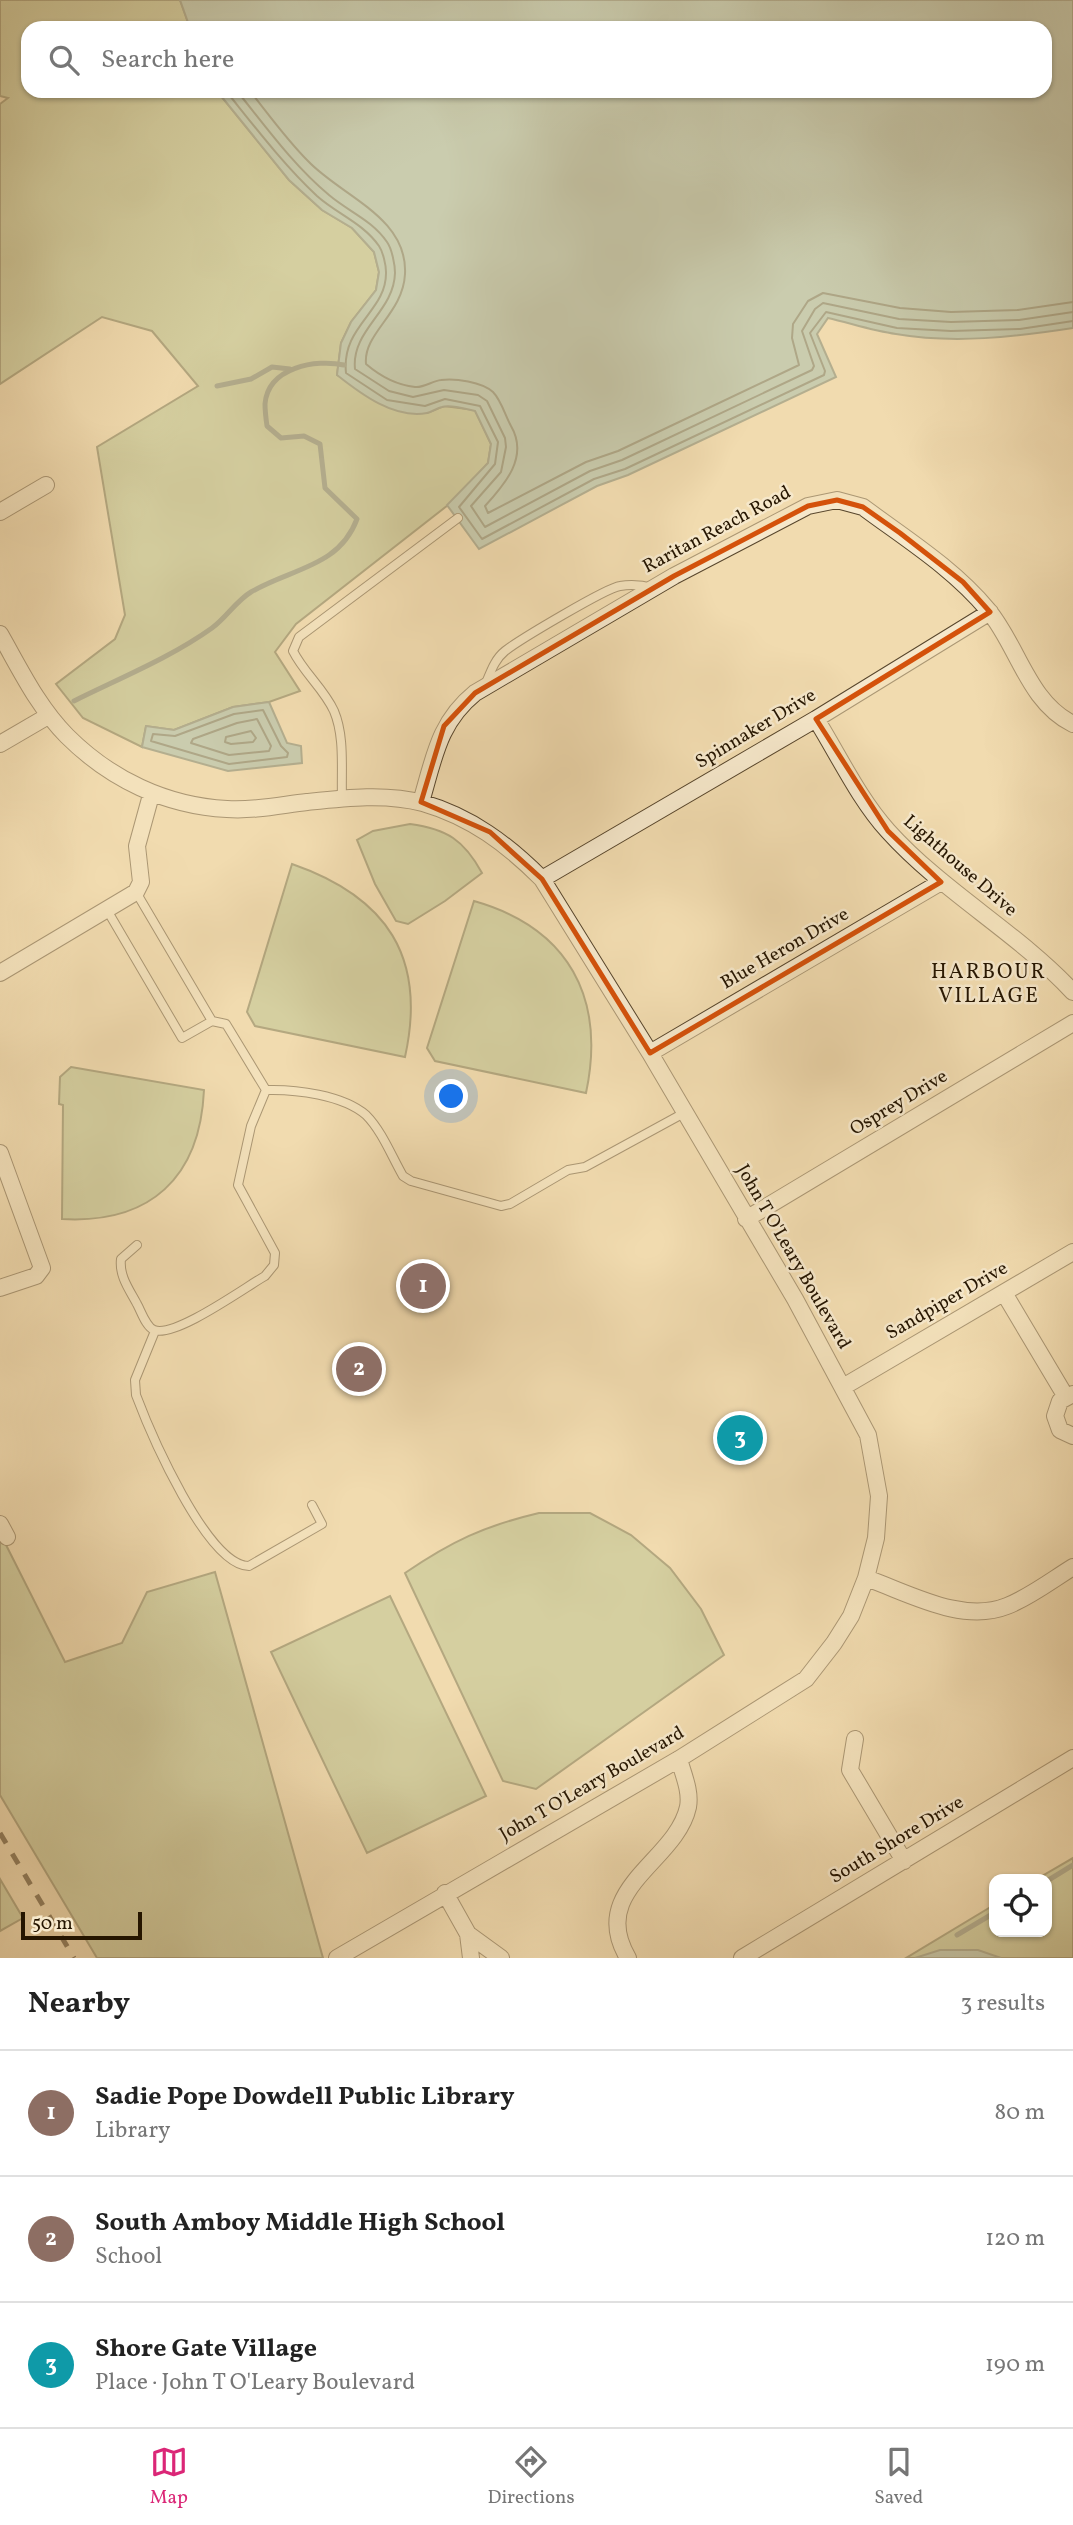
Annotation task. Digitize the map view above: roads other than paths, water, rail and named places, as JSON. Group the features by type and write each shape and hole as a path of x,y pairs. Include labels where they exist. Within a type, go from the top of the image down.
{"street":[{"path":"0,512 46,485"},
{"name":"Raritan Reach Road","path":"421,802 444,726 457,708 483,689 653,588 808,506 837,500 863,507 963,582 990,612 1049,710 1073,724"},
{"name":"Spinnaker Drive","path":"542,879 816,719 990,612"},
{"name":"John T O'Leary Boulevard","path":"0,634 48,716 89,755 151,795 227,809 342,798 378,797 421,802 462,817 490,832 542,879 650,1052 795,1299 868,1435 879,1496 876,1538 866,1578 834,1643 806,1679 679,1759 445,1893 357,1953 337,1958"},
{"path":"0,744 48,716"},
{"name":"Lighthouse Drive","path":"816,719 870,808 888,831 941,882 1073,992"},
{"path":"0,973 136,892 141,882 137,846 151,795"},
{"name":"Blue Heron Drive","path":"650,1052 941,882"},
{"name":"Osprey Drive","path":"746,1219 1073,1023"},
{"path":"0,1153 42,1268 36,1276 0,1288"},
{"name":"Sandpiper Drive","path":"843,1387 1073,1252"},
{"path":"1004,1293 1069,1395 1056,1408 1056,1423 1060,1430 1073,1436"},
{"path":"866,1578 951,1608 973,1612 1008,1606 1073,1567"},
{"path":"855,1739 850,1770 904,1861"},
{"name":"South Shore Drive","path":"741,1958 1073,1758"},
{"path":"628,1958 618,1930 625,1894 667,1844 688,1806 688,1790 679,1759"},
{"path":"445,1893 468,1934 471,1958"},
{"path":"468,1934 501,1958"}],"lane":[{"path":"342,798 341,733 333,709 302,669 293,652 299,637 458,518"},
{"path":"136,892 212,1021"},
{"path":"107,910 182,1038 212,1021 226,1024 266,1090"},
{"path":"266,1090 283,1089 351,1104 377,1129 403,1176 411,1181 501,1206 510,1204 565,1171 585,1167 684,1114"},
{"path":"137,1245 121,1259 120,1272 147,1323 155,1331 164,1332 183,1325 265,1276 274,1265 275,1253 238,1185 251,1126 266,1090"},
{"path":"155,1331 135,1380 136,1395 174,1479 209,1539 228,1560 238,1566 248,1566 322,1524 312,1505"}],"water":[{"path":"180,0 1073,0 1073,328 1007,336 940,339 887,333 828,318 817,334 836,377 628,475 597,486 479,549 447,505 488,463 491,444 475,411 450,406 415,414 390,409 367,397 337,375 341,343 351,322 376,290 379,272 374,252 352,228 322,210 289,180 223,98 1052,98 1052,21 188,21"},
{"path":"269,702 287,743 301,746 302,763 228,771 142,747 146,726 174,730 233,707"},
{"path":"940,1950 978,1950 1001,1958 915,1958"}],"waterway":[{"path":"74,701 196,639 217,624 251,592 326,557 349,535 357,519 325,488 320,444 304,436 281,438 267,426 265,407 268,391 275,381 295,368 320,363 344,365"},
{"path":"217,386 251,379 272,367 290,369"},
{"path":"1052,1878 1073,1865"},
{"path":"957,1935 989,1916"}],"railway":[{"path":"0,1833 74,1958"}],"place":[{"name":"Sadie Pope Dowdell Public Library","path":"423,1286"},
{"name":"South Amboy Middle High School","path":"359,1369"},
{"name":"Shore Gate Village","path":"740,1438"}],"district":[{"name":"HARBOUR VILLAGE","path":"989,984"}]}
